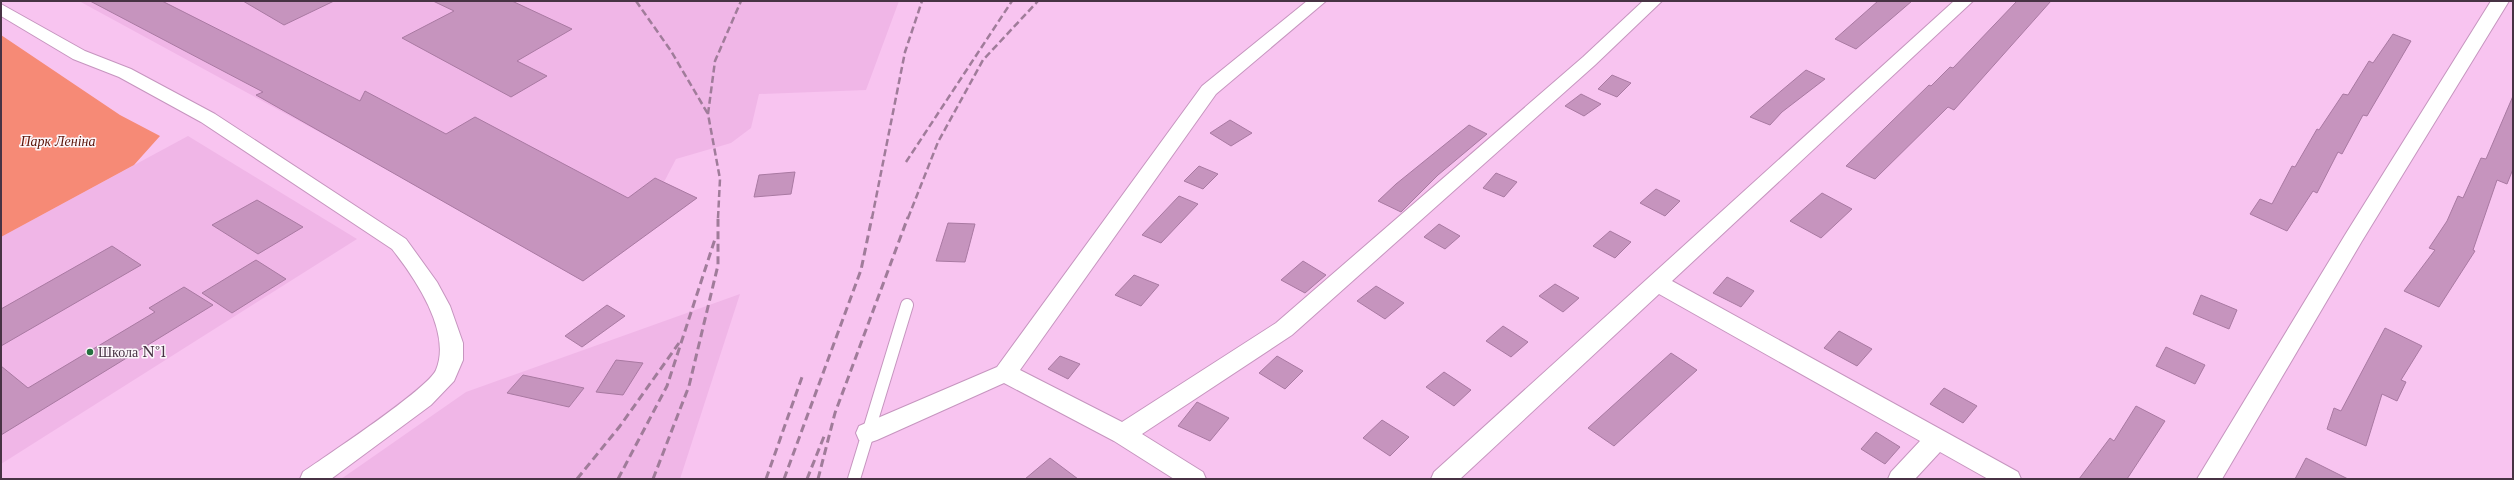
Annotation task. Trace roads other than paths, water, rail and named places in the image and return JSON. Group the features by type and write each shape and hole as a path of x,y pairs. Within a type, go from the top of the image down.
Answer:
{"street":[{"path":"868,433 1005,373 1210,90 1317,1"},
{"path":"1123,434 1284,329 1589,61 1653,1"},
{"path":"1442,479 1964,1"},
{"path":"2209,479 2352,240 2500,1"},
{"path":"1,8 79,55 125,73 208,118 399,244 414,260 441,308 448,331 451,354 447,375 424,398 312,479"},
{"path":"1656,282 1938,438 2009,479"},
{"path":"1005,373 1123,434 1194,479"},
{"path":"1900,479 1938,438"}],"lane":[{"path":"854,479 907,305"}],"railway":[{"path":"636,1 671,51 708,114"},
{"path":"708,114 715,61 741,1"},
{"path":"872,218 905,52 922,1"},
{"path":"906,162 1012,1"},
{"path":"908,218 938,142 983,60 1038,1"},
{"path":"708,114 720,179 718,218"},
{"path":"784,479 861,270 872,217"},
{"path":"818,479 835,413 908,217"},
{"path":"653,479 689,386 718,265 718,218"},
{"path":"618,479 667,386 715,239"},
{"path":"577,479 620,426 679,343"},
{"path":"766,479 802,377"},
{"path":"807,479 825,434"}],"place":[{"name":"Школа №1","path":"90,352"}],"park label":[{"name":"Парк Леніна","path":"58,141"}]}
